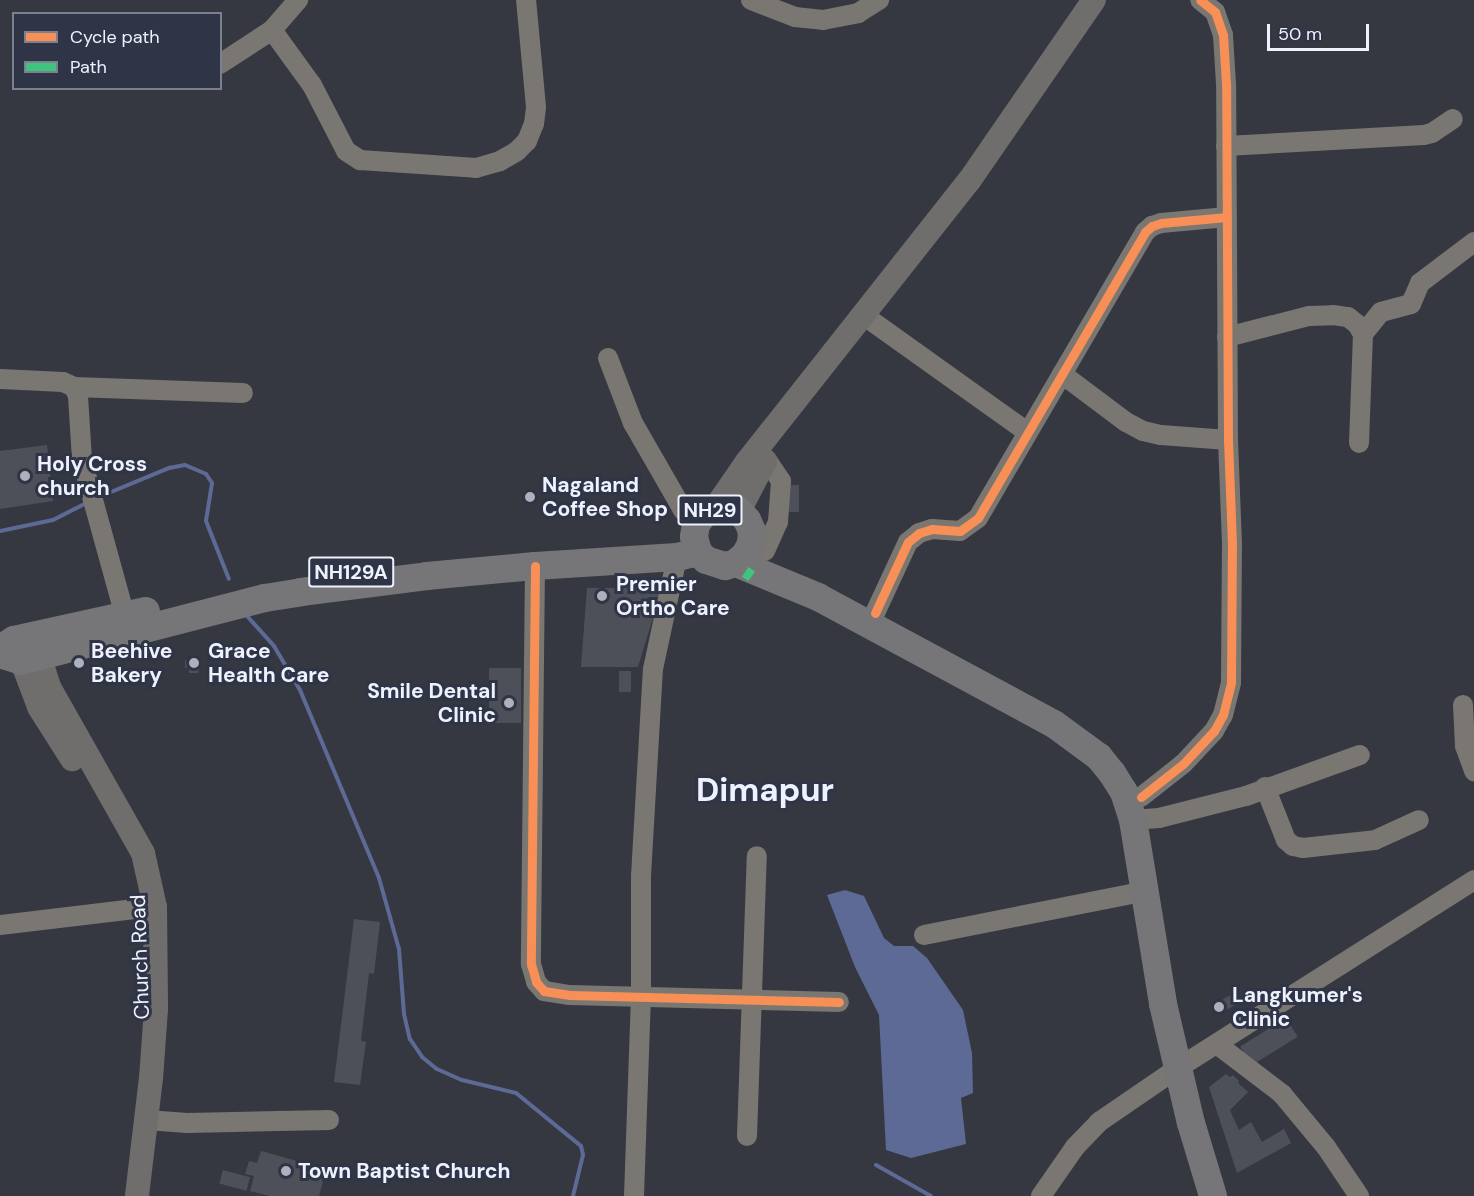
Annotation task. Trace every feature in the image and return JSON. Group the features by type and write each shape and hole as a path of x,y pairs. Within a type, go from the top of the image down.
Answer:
{"highway":[{"name":"NH29","path":"751,553 750,526 703,531 715,565 751,553 875,613 1089,729 1117,753 1143,808 1174,988 1184,1064 1212,1196"},
{"name":"NH129A","path":"18,649 86,646 265,598 427,576 536,566 703,531"},
{"name":"NH129A","path":"18,649 125,616 286,579 426,564 639,548 703,531"},
{"name":"NH29","path":"751,553 818,597 1054,724 1099,757 1124,792 1133,820 1163,1004 1230,1196"}],"main road":[{"path":"703,531 746,463 969,181 1094,0"},
{"path":"703,531 766,459 1011,146 1108,0"},
{"path":"18,649 49,687 143,853 154,907 156,1009 147,1120 137,1196"},
{"name":"Church Road","path":"18,649 39,707 114,829 137,876 143,908 144,1018 124,1196"}],"street":[{"path":"222,63 272,30 298,0"},
{"path":"272,30 312,85 346,151 360,160 476,168 500,161 516,151 527,141 534,124 536,107 526,0"},
{"path":"751,0 795,16 823,20 858,13 879,0"},
{"path":"1143,808 1214,731 1224,715 1231,682 1232,544 1228,440 1223,35 1215,12 1200,0"},
{"path":"1226,146 1424,135 1432,133 1453,119"},
{"path":"875,613 908,542 919,532 932,529 960,531 978,518 1145,232 1161,223 1227,217"},
{"path":"1363,334 1381,312 1410,304 1420,283 1474,242"},
{"path":"1227,337 1308,316 1348,317 1358,324 1363,334 1359,443"},
{"path":"873,322 1027,432"},
{"path":"608,358 633,423 683,510 703,531 653,669 641,876 641,997 634,1196"},
{"path":"1062,374 1126,422 1143,430 1161,435 1228,440"},
{"path":"0,379 63,382 74,387 243,393"},
{"path":"74,387 78,396 85,470 125,616"},
{"path":"751,553 778,522 781,481 766,459"},
{"path":"536,566 531,964 536,982 544,991 570,995 839,1002"},
{"path":"1463,705 1465,746 1474,771"},
{"path":"1143,808 1220,802 1360,755"},
{"path":"1264,788 1286,840 1293,846 1304,848 1375,840 1419,820"},
{"path":"747,1136 750,1000 757,856"},
{"path":"1041,1196 1075,1148 1099,1122 1184,1064 1218,1045 1474,880"},
{"path":"924,935 1146,891"},
{"path":"0,925 143,908"},
{"path":"1218,1045 1282,1094 1326,1147 1359,1196"},
{"path":"147,1120 187,1123 329,1120"}],"water":[{"path":"845,890 864,896 884,938 894,946 913,946 927,958 963,1010 972,1053 973,1093 961,1098 966,1144 911,1158 886,1150 879,1015 855,967 827,895"}],"building":[{"name":"Holy Cross church","path":"47,445 53,501 0,509 0,451"},
{"path":"771,485 799,485 799,512 771,512"},
{"path":"587,588 662,588 638,667 581,667"},
{"path":"190,656 202,660 198,673 189,673 189,668 185,668 185,660 190,660"},
{"path":"489,668 521,668 521,723 489,723"},
{"path":"619,671 631,671 631,692 619,692"},
{"path":"354,919 380,922 374,974 369,973 361,1041 366,1042 360,1085 334,1082"},
{"path":"1235,993 1240,1003 1217,1015 1212,1005"},
{"path":"1286,1018 1298,1037 1252,1065 1240,1047"},
{"path":"1226,1074 1230,1077 1233,1075 1248,1092 1230,1110 1239,1130 1251,1122 1262,1142 1284,1129 1291,1143 1237,1173 1209,1087"},
{"name":"Town Baptist Church","path":"261,1151 326,1169 319,1196 269,1196 250,1191 254,1176 245,1174 249,1161 257,1163"},
{"path":"223,1170 250,1177 246,1191 219,1184"}],"waterway":[{"path":"99,497 169,468 185,465 206,474 212,483 206,521 229,579"},
{"path":"0,531 53,520 87,503"},
{"path":"246,615 274,646 300,690 379,878 399,949 404,1014 410,1039 422,1057 437,1069 462,1080 516,1093 581,1146 583,1155 573,1196"},
{"path":"876,1165 931,1196"}],"marked path":[{"path":"745,579 752,569"}],"cycle path":[{"path":"1141,797 1183,764 1214,731 1223,715 1231,682 1232,544 1228,440 1226,84 1223,35 1215,12 1200,0"},
{"path":"875,613 908,542 919,533 932,529 960,531 978,518 1145,232 1161,223 1227,217"},
{"path":"535,566 531,964 536,982 544,991 570,995 839,1002"}],"place":[{"name":"Holy Cross church","path":"25,476"},
{"name":"Nagaland Coffee Shop","path":"530,497"},
{"name":"Premier Ortho Care","path":"602,596"},
{"name":"Beehive Bakery","path":"79,663"},
{"name":"Grace Health Care","path":"194,663"},
{"name":"Smile Dental Clinic","path":"509,703"},
{"name":"Langkumer's Clinic","path":"1219,1007"},
{"name":"Town Baptist Church","path":"286,1171"}],"district":[{"name":"Dimapur","path":"765,790"}]}
